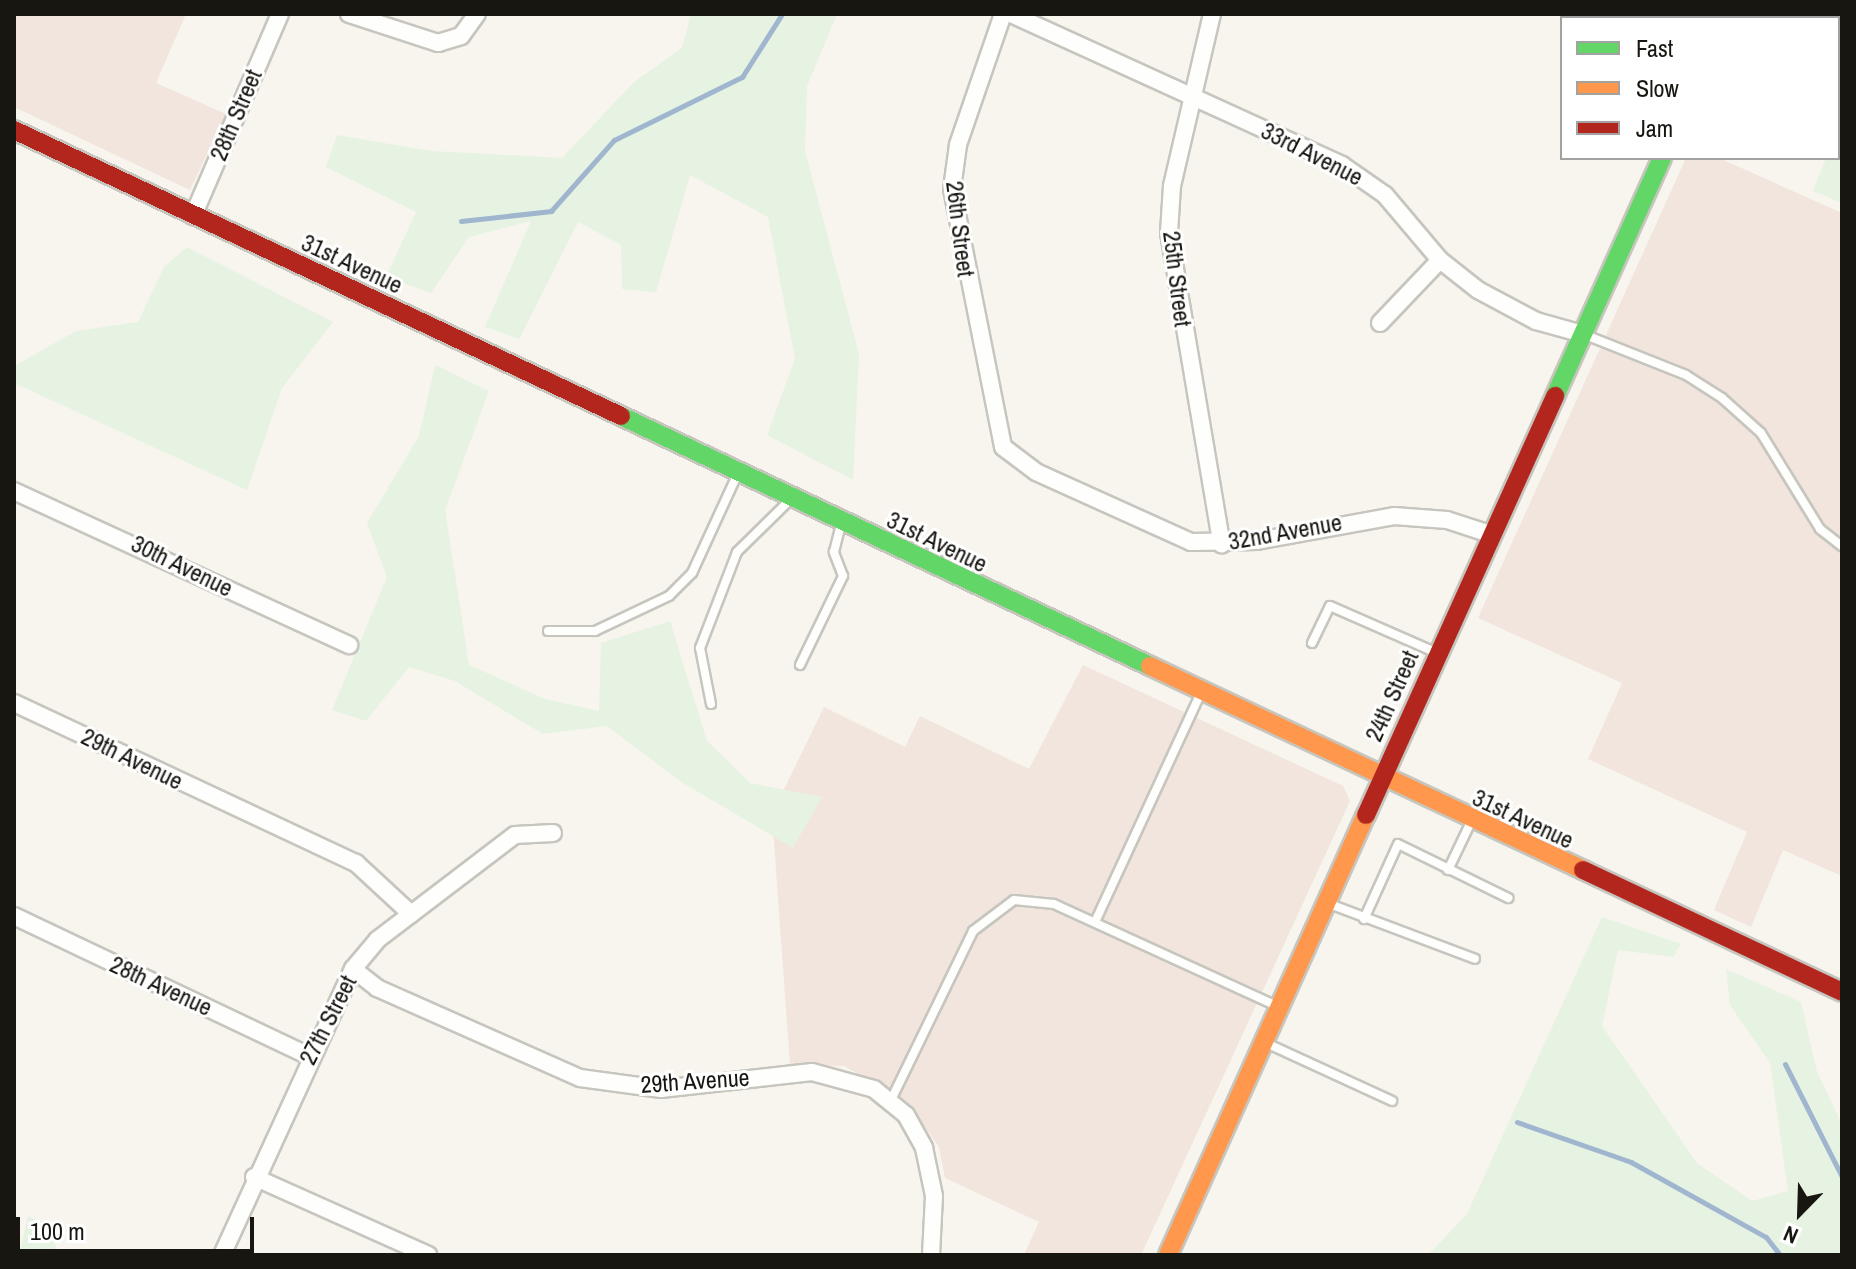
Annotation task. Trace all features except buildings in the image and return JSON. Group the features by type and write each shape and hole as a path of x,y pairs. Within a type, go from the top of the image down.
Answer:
{"street":[{"name":"28th Street","path":"193,216 280,14"},
{"path":"349,14 438,43 461,36 477,14"},
{"name":"26th Street","path":"1003,14 958,145 952,189 1003,447"},
{"name":"33rd Avenue","path":"1011,14 1368,181 1440,260 1499,304 1583,334"},
{"name":"25th Street","path":"1212,14 1172,186 1171,258 1222,545"},
{"name":"31st Avenue","path":"14,130 1471,822 1842,992"},
{"name":"24th Street","path":"1168,1255 1661,160"},
{"path":"1380,323 1440,260"},
{"name":"32nd Avenue","path":"1003,447 1036,472 1173,537 1222,545 1394,516 1447,520 1493,535"},
{"name":"30th Avenue","path":"14,491 349,645"},
{"name":"29th Avenue","path":"14,703 356,863 411,914"},
{"name":"27th Street","path":"222,1255 309,1056 353,969 411,914 515,835 553,833"},
{"name":"28th Avenue","path":"14,916 309,1056"},
{"name":"29th Avenue","path":"353,969 391,995 580,1078 661,1089 812,1072 845,1076 891,1100"},
{"path":"891,1100 930,1169 931,1255"},
{"path":"254,1177 428,1255"}],"lane":[{"path":"1583,334 1686,375 1722,398 1761,433 1820,529 1842,546"},
{"path":"548,631 595,631 669,596 692,573 738,474"},
{"path":"711,704 700,648 737,552 791,499"},
{"path":"800,665 843,576 834,552 841,523"},
{"path":"1312,643 1330,606 1438,654"},
{"path":"1095,922 1201,693"},
{"path":"1448,870 1471,822"},
{"path":"1364,919 1398,844 1508,898"},
{"path":"891,1100 988,913 1026,899 1095,922 1279,1007"},
{"path":"1326,902 1475,959"},
{"path":"1263,1042 1392,1101"}],"shaded area":[{"path":"14,14 186,14 156,83 226,114 190,190 14,107"},
{"path":"1685,160 1723,160 1842,213 1842,876 1783,850 1751,927 1714,910 1747,832 1588,759 1622,683 1478,618"},
{"path":"1083,665 1343,786 1350,801 1141,1255 1024,1255 1039,1222 945,1178 939,1147 907,1102 844,1066 790,1065 772,814 824,707 905,747 920,716 1029,769"}],"green space":[{"path":"691,14 837,14 807,86 805,151 859,354 853,480 767,435 795,359 768,217 690,175 656,292 622,289 621,245 578,222 519,339 485,327 531,221 469,237 431,293 386,277 416,212 326,167 337,135 431,151 562,158 634,82 682,48"},
{"path":"1842,116 1842,203 1813,191 1825,160 1840,160"},
{"path":"187,247 333,322 282,388 247,490 14,383 14,366 76,331 138,322 164,267"},
{"path":"435,365 489,391 445,510 469,665 545,699 599,711 601,643 670,621 707,741 750,783 822,797 793,848 683,783 607,726 543,734 455,681 409,667 366,721 332,710 387,577 367,523 419,436"},
{"path":"1602,917 1681,944 1673,957 1618,950 1602,1026 1697,1163 1752,1201 1788,1191 1770,1063 1730,1005 1726,969 1801,1002 1817,1072 1842,1124 1842,1255 1428,1255 1467,1214"},
{"path":"28,1216 46,1223 59,1255 19,1255"}],"waterway":[{"path":"461,221 551,211 614,140 742,77 782,14"},
{"path":"1785,1064 1842,1177"},
{"path":"1517,1122 1631,1162 1766,1237 1780,1255"}],"traffic: fast":[{"path":"1555,396 1661,160"},
{"path":"621,416 1150,666"}],"traffic: slow":[{"path":"1150,666 1583,870"},
{"path":"1168,1255 1366,815"}],"traffic: jam":[{"path":"14,130 621,416"},
{"path":"1366,815 1555,396"},
{"path":"1583,870 1842,992"}]}
